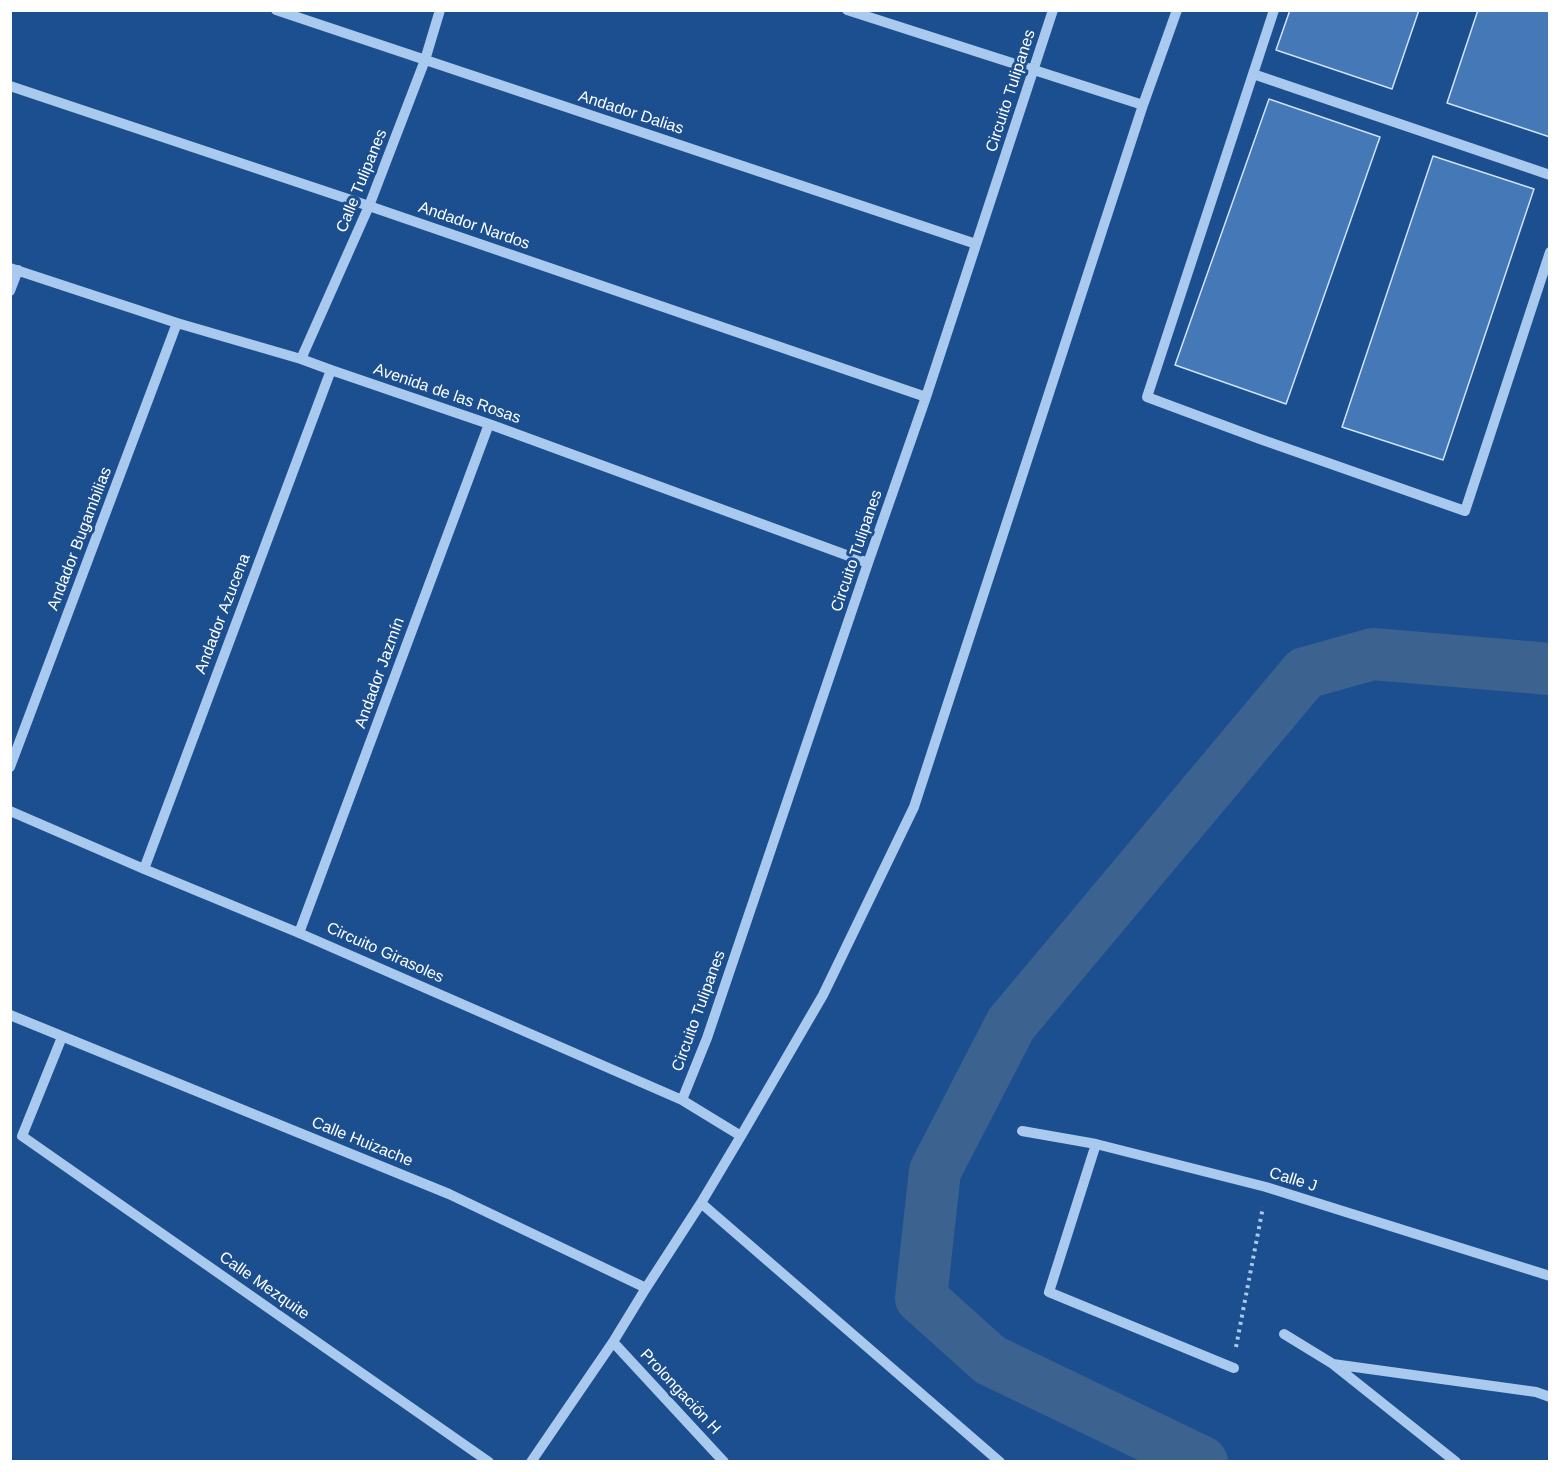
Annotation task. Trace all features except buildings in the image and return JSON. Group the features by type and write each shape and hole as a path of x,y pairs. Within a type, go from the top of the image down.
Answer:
{"street":[{"name":"Andador Dalias","path":"276,10 976,244"},
{"name":"Calle Tulipanes","path":"301,359 369,206 424,60 440,10"},
{"path":"847,10 1143,105"},
{"name":"Circuito Tulipanes","path":"682,1100 707,1038 868,563 927,397 1053,10"},
{"path":"531,1461 613,1342 741,1136 823,995 914,807 1143,105 1177,10"},
{"path":"1274,10 1147,397 1465,511 1550,252"},
{"path":"1253,74 1550,175"},
{"name":"Andador Nardos","path":"10,87 369,206 927,397"},
{"path":"10,291 14,269"},
{"name":"Avenida de las Rosas","path":"14,269 177,323 301,359 489,424 868,563"},
{"name":"Andador Bugambilias","path":"10,767 177,323"},
{"name":"Andador Azucena","path":"144,868 331,370"},
{"name":"Andador Jazmín","path":"299,933 489,424"},
{"name":"Circuito Girasoles","path":"10,811 299,933 682,1100 741,1136"},
{"name":"Calle Huizache","path":"10,1015 449,1194 646,1288"},
{"name":"Calle Mezquite","path":"62,1037 22,1136 489,1461"},
{"name":"Calle J","path":"1022,1131 1096,1144 1266,1187 1550,1276"},
{"path":"1096,1144 1049,1292 1234,1368"},
{"path":"701,1203 1000,1461"},
{"path":"1284,1334 1333,1364 1456,1461"},
{"name":"Prolongación H","path":"613,1342 724,1461"},
{"path":"1333,1364 1536,1392 1550,1397"}],"path":[{"path":"1234,1368 1238,1332 1266,1187"}],"waterway":[{"path":"1202,1462 990,1360 921,1298 935,1171 1011,1024 1305,673 1373,654 1550,669"}]}
